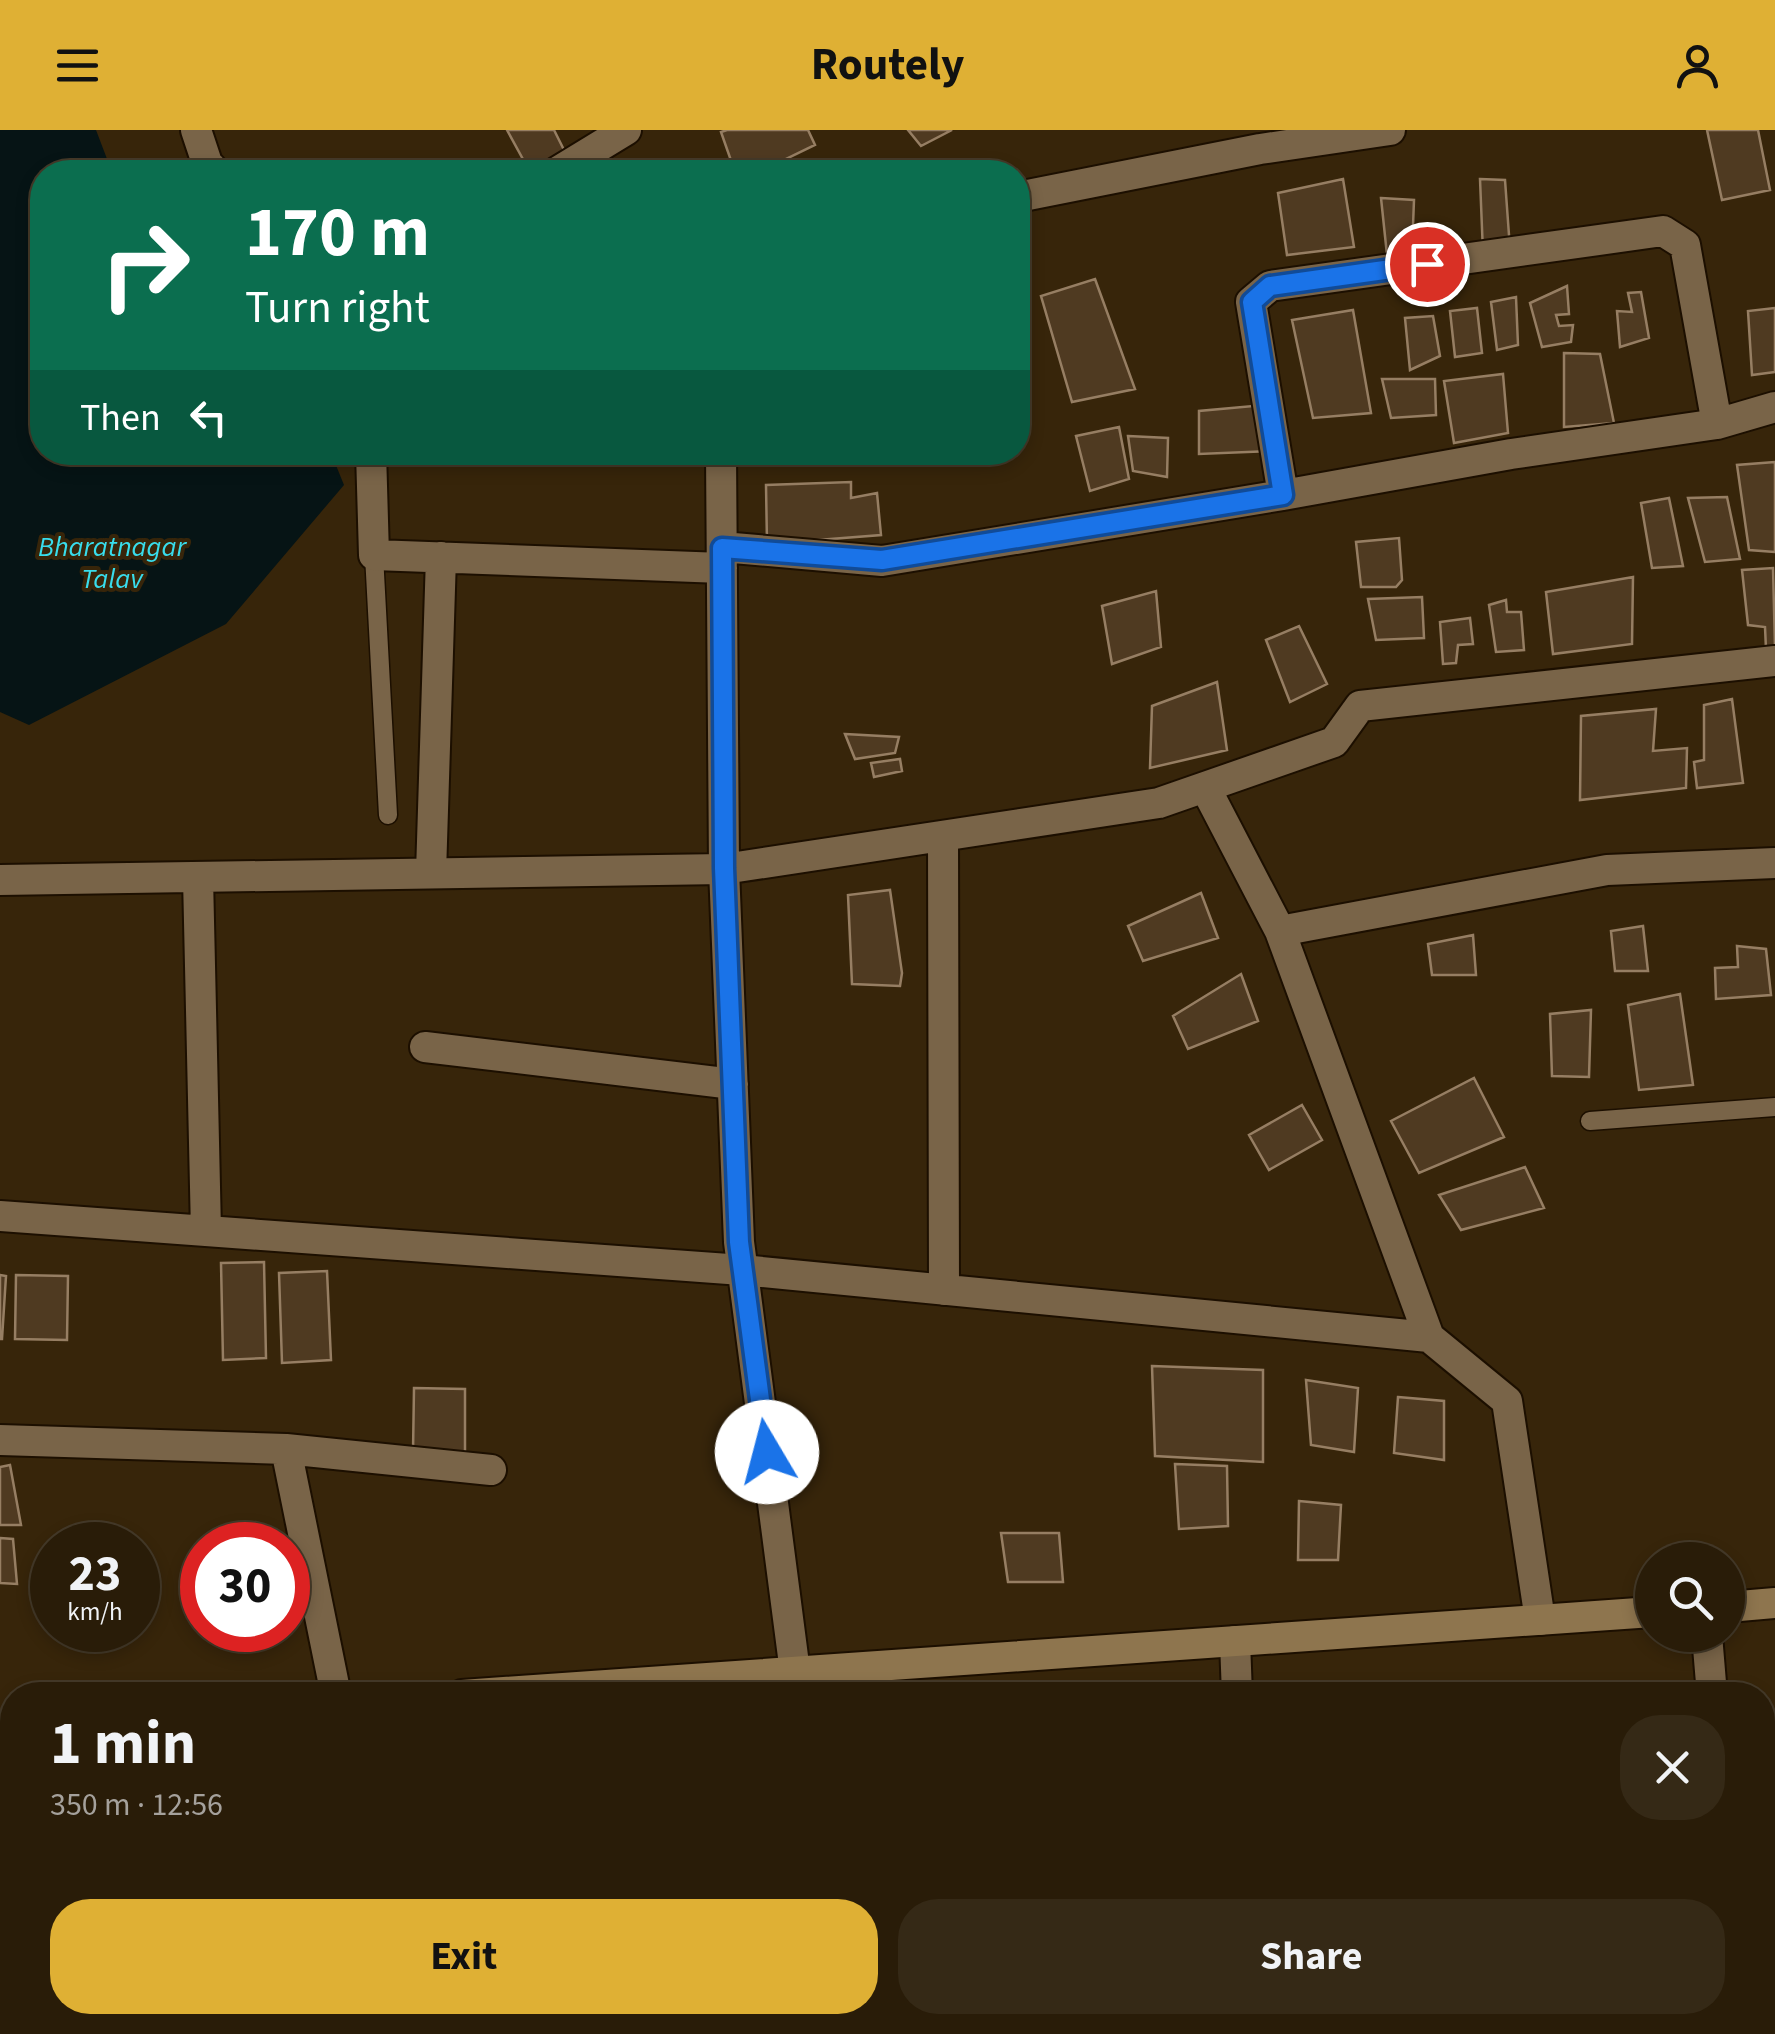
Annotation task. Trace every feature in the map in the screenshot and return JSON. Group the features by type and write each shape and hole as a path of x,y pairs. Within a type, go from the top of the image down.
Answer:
{"street":[{"path":"196,130 205,160"},
{"path":"577,160 626,130"},
{"path":"1030,196 1260,149 1390,130"},
{"path":"1283,495 1252,302 1270,286 1663,232 1685,245 1717,424"},
{"path":"371,465 374,554 882,560 1511,454 1717,424 1775,406"},
{"path":"721,465 724,868 742,1270 797,1682"},
{"path":"431,873 442,557"},
{"path":"0,880 724,868 1159,803 1334,742 1360,706 1775,661"},
{"path":"1206,787 1280,931 1429,1337 1507,1402 1540,1620"},
{"path":"943,836 944,1290"},
{"path":"1280,931 1607,870 1775,863"},
{"path":"198,877 206,1231"},
{"path":"425,1046 733,1084"},
{"path":"0,1216 742,1270 1429,1337"},
{"path":"0,1440 286,1450 491,1470"},
{"path":"286,1450 333,1682"},
{"path":"1745,1605 1775,1603"},
{"path":"807,1682 1235,1641 1635,1613"},
{"path":"1235,1641 1236,1682"},
{"path":"1708,1652 1711,1682"}],"lane":[{"path":"374,554 388,815"},
{"path":"1590,1120 1775,1106"}],"water":[{"name":"Bharatnagar Talav","path":"0,130 96,130 107,160 30,160 30,465 336,465 344,485 226,624 29,725 0,712"}],"building":[{"path":"507,130 554,130 567,156 560,160 523,160"},
{"path":"808,130 815,145 784,160 731,160 721,132"},
{"path":"908,130 952,130 921,146"},
{"path":"1707,130 1758,130 1770,190 1722,200"},
{"path":"1343,179 1354,247 1287,255 1278,193"},
{"path":"1480,179 1505,180 1510,249 1483,253"},
{"path":"1381,198 1414,200 1412,252 1387,255"},
{"path":"1095,279 1135,389 1072,402 1041,296"},
{"path":"1567,286 1569,314 1556,315 1559,326 1573,325 1571,342 1542,347 1530,303"},
{"path":"1641,292 1649,338 1620,347 1617,311 1632,312 1628,293"},
{"path":"1516,297 1518,345 1497,350 1491,302"},
{"path":"1477,308 1482,353 1455,357 1450,311"},
{"path":"1775,308 1775,372 1752,375 1748,311"},
{"path":"1353,310 1371,413 1313,418 1292,320"},
{"path":"1433,316 1440,356 1410,370 1405,318"},
{"path":"1564,353 1600,354 1614,423 1564,427"},
{"path":"1503,374 1508,433 1454,443 1444,381"},
{"path":"1382,379 1435,379 1436,415 1391,418"},
{"path":"1264,405 1272,451 1199,454 1199,411"},
{"path":"1119,427 1129,479 1090,491 1076,436"},
{"path":"1128,436 1168,438 1167,477 1133,471"},
{"path":"1775,462 1775,552 1749,550 1737,465"},
{"path":"851,482 851,498 877,493 881,535 767,544 766,485"},
{"path":"1727,497 1740,559 1705,562 1688,498"},
{"path":"1669,498 1683,566 1652,568 1641,503"},
{"path":"1399,538 1402,580 1396,587 1361,587 1356,542"},
{"path":"1773,568 1775,648 1766,649 1765,627 1748,625 1742,570"},
{"path":"1633,577 1632,644 1553,654 1546,592"},
{"path":"1156,591 1161,647 1112,664 1102,606"},
{"path":"1422,597 1424,638 1376,640 1368,599"},
{"path":"1506,600 1507,612 1521,612 1524,650 1496,652 1489,605"},
{"path":"1470,618 1473,644 1458,645 1456,663 1443,664 1440,622"},
{"path":"1299,626 1327,684 1290,702 1266,640"},
{"path":"1217,682 1227,750 1150,768 1152,706"},
{"path":"1732,699 1743,783 1697,788 1694,762 1704,760 1704,705"},
{"path":"1656,709 1653,751 1687,748 1686,788 1580,800 1581,716"},
{"path":"845,734 899,737 895,753 855,759"},
{"path":"900,759 902,771 874,777 871,763"},
{"path":"890,890 902,973 900,986 852,984 848,895"},
{"path":"1201,893 1218,938 1143,961 1128,926"},
{"path":"1643,926 1648,971 1615,971 1611,931"},
{"path":"1473,935 1476,975 1432,975 1428,944"},
{"path":"1737,946 1766,949 1771,995 1716,999 1715,968 1738,967"},
{"path":"1241,974 1258,1021 1188,1049 1173,1016"},
{"path":"1680,994 1693,1085 1639,1090 1628,1005"},
{"path":"1591,1010 1589,1077 1552,1076 1550,1014"},
{"path":"1474,1078 1504,1137 1419,1173 1391,1121"},
{"path":"1302,1105 1322,1140 1269,1170 1249,1135"},
{"path":"1525,1167 1544,1208 1461,1230 1439,1195"},
{"path":"264,1262 266,1358 223,1360 221,1263"},
{"path":"327,1271 331,1360 282,1363 279,1273"},
{"path":"0,1275 6,1276 2,1339 0,1339"},
{"path":"16,1275 68,1276 67,1340 15,1339"},
{"path":"1152,1366 1263,1370 1263,1462 1155,1456"},
{"path":"1306,1380 1358,1388 1354,1452 1311,1445"},
{"path":"414,1388 465,1389 465,1454 413,1452"},
{"path":"1398,1397 1444,1401 1444,1460 1394,1453"},
{"path":"1175,1464 1227,1466 1228,1526 1179,1529"},
{"path":"10,1465 21,1525 0,1525 0,1467"},
{"path":"1299,1501 1341,1505 1338,1560 1298,1560"},
{"path":"1001,1533 1059,1533 1063,1582 1008,1582"},
{"path":"0,1538 13,1539 17,1584 0,1583"}],"route":[{"path":"767,1452 739,1242 724,868 722,548 882,560 1283,495 1252,302 1270,286 1427,264"}]}
